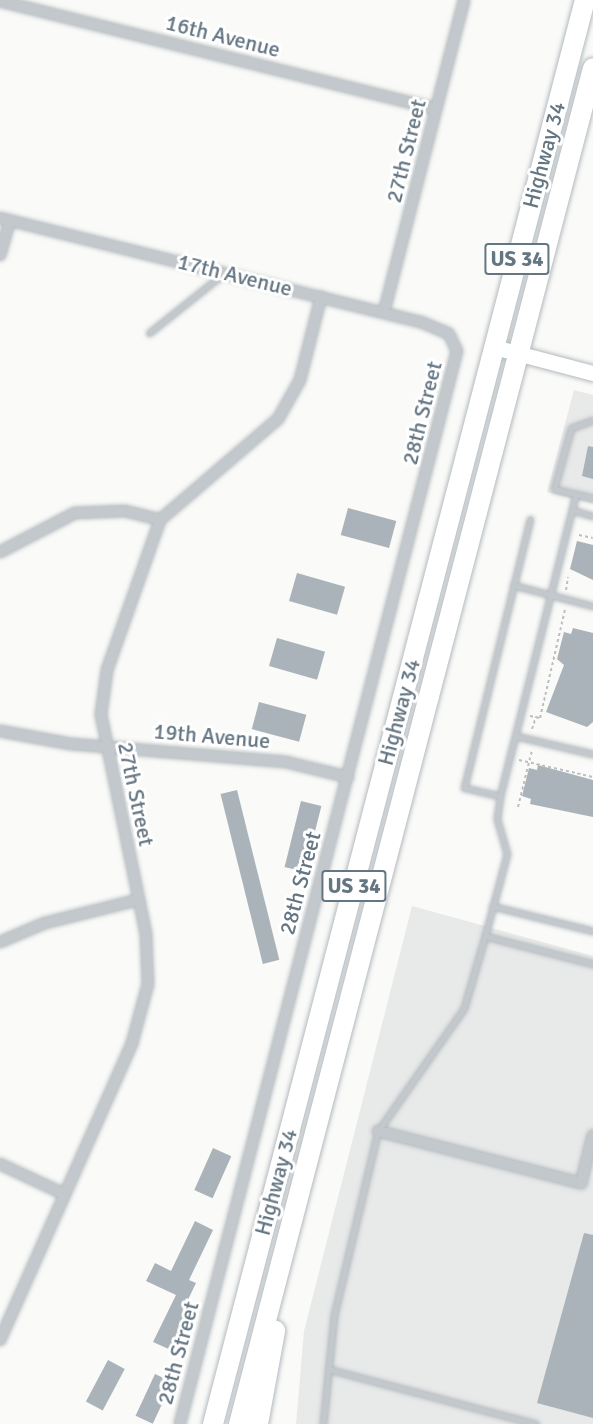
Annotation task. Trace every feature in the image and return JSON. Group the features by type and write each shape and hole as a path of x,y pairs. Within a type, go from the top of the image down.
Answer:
{"highway":[{"name":"Highway 34","path":"213,1424 585,0"},
{"name":"Highway 34","path":"239,1424 296,1201 522,355 593,68"},
{"path":"258,1424 296,1201"}],"main road":[{"path":"494,347 593,374"}],"street":[{"name":"27th Street","path":"384,312 465,0"},
{"name":"16th Avenue","path":"0,2 436,109"},
{"name":"17th Avenue","path":"5,219 384,312 440,329 457,351"},
{"path":"0,255 5,219"},
{"name":"27th Street","path":"0,1340 143,1007 149,964 138,900 105,746 101,700 107,670 160,520 278,419 300,380 321,297"},
{"name":"28th Street","path":"180,1424 457,351"},
{"path":"0,552 75,513 125,511 160,520"},
{"name":"19th Avenue","path":"0,731 105,746 286,762 348,777"},
{"path":"0,942 45,923 138,900"},
{"path":"378,1131 581,1183 593,1136"},
{"path":"0,1164 64,1194"}],"lane":[{"path":"149,333 224,273"},
{"path":"593,420 571,428 560,458 554,489 593,498"},
{"path":"323,1424 333,1315 378,1131 464,1008 507,854 497,818 500,796 576,494"},
{"path":"572,510 593,516"},
{"path":"500,796 464,788 530,519"},
{"path":"513,585 593,606"},
{"path":"516,736 593,754"},
{"path":"492,906 593,931"},
{"path":"484,936 593,964"},
{"path":"328,1369 536,1424"}],"path":[{"path":"579,535 593,538"},
{"path":"566,590 568,577"},
{"path":"532,731 565,610"},
{"path":"530,716 536,717"},
{"path":"518,807 532,750"},
{"path":"519,760 593,777"}],"shaded area":[{"path":"574,390 593,395 593,504 547,492"},
{"path":"412,906 593,956 593,1424 296,1424 304,1331"}],"building":[{"path":"588,446 593,447 593,479 582,476"},
{"path":"348,508 396,521 389,548 341,535"},
{"path":"577,541 593,545 593,580 570,569"},
{"path":"297,573 345,587 337,615 289,601"},
{"path":"573,628 593,633 593,722 587,727 546,712 564,665 557,659 564,632 571,634"},
{"path":"277,638 325,652 317,680 269,666"},
{"path":"259,702 306,715 299,742 252,729"},
{"path":"538,765 593,780 593,817 530,804 531,799 522,796 529,768 537,770"},
{"path":"237,790 279,960 263,964 221,794"},
{"path":"301,801 321,806 305,872 285,867"},
{"path":"213,1148 231,1156 213,1198 194,1190"},
{"path":"195,1221 213,1230 189,1280 196,1283 185,1306 191,1309 171,1350 153,1342 176,1295 146,1281 155,1263 171,1271"},
{"path":"584,1233 593,1235 593,1418 537,1403"},
{"path":"108,1360 125,1369 103,1410 86,1401"},
{"path":"155,1374 172,1382 153,1424 136,1416"}]}
